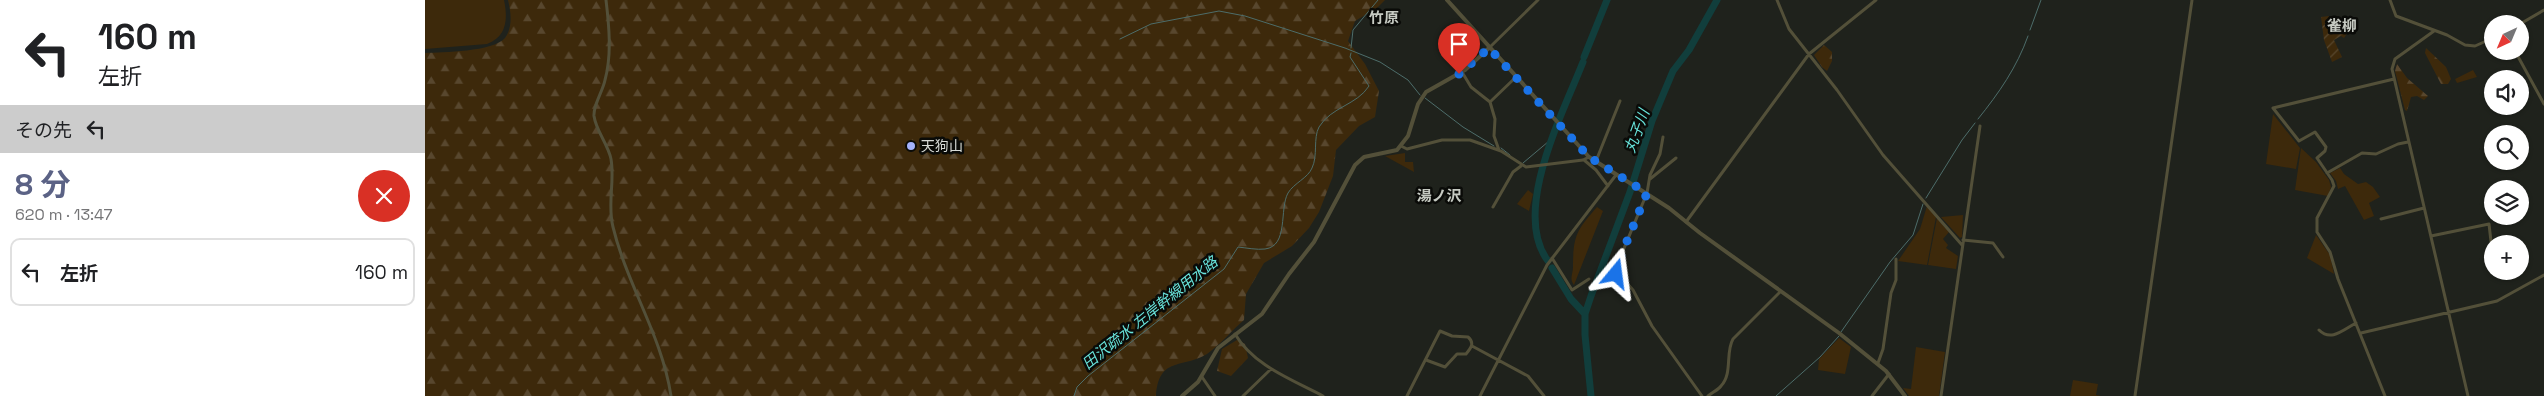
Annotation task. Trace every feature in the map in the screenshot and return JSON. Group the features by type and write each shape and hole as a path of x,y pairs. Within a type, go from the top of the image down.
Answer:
{"street":[{"path":"606,0 608,59 606,79 594,117 611,158 610,210 613,228 638,301 657,343 671,396"},
{"path":"1447,0 1515,78 1589,157 1647,193 1878,363 1889,374 1905,396"},
{"path":"1182,396 1202,377 1218,348 1262,314 1289,274 1314,242 1355,164 1364,157 1391,152 1401,146 1408,136 1421,99 1432,88 1462,72 1538,0"},
{"path":"1777,0 1789,29 1883,155 1962,246"},
{"path":"1686,222 1809,54 1876,0"},
{"path":"2135,396 2192,0"},
{"path":"2390,0 2396,16 2447,35 2468,46 2475,46 2484,42"},
{"path":"2529,19 2544,10"},
{"path":"2434,31 2395,59 2392,65 2408,142 2468,396"},
{"path":"2520,60 2544,104"},
{"path":"1462,72 1471,87 1490,102 1495,119 1494,136 1499,150"},
{"path":"1490,102 1515,78"},
{"path":"2385,396 2338,279 2330,252 2317,232 2317,218 2333,190 2332,180 2317,158 2327,150 2319,135 2313,132 2299,141 2273,108 2394,79"},
{"path":"1596,161 1620,101"},
{"path":"1941,396 1980,126"},
{"path":"1663,137 1660,154 1649,179 1647,193 1634,220 1615,270 1616,274 1633,290 1652,326 1702,396"},
{"path":"1401,146 1407,149 1453,138 1470,140 1499,150 1521,166 1547,166 1583,160 1589,157"},
{"path":"2327,173 2362,153 2376,154 2398,144 2408,142"},
{"path":"1649,179 1676,158"},
{"path":"1583,160 1596,170 1608,186"},
{"path":"1493,207 1513,172 1521,166"},
{"path":"1480,396 1552,258 1608,186 1618,176"},
{"path":"2381,219 2424,208"},
{"path":"2431,236 2489,224 2490,235"},
{"path":"1963,240 1993,243 2003,257"},
{"path":"1552,258 1572,290 1589,279"},
{"path":"1878,363 1883,349 1891,293 1896,280 1897,259"},
{"path":"2361,333 2497,301 2544,275"},
{"path":"1709,396 1720,388 1726,378 1729,349 1733,339 1780,292"},
{"path":"2319,330 2325,336 2331,336 2356,323"},
{"path":"1407,396 1440,331 1452,336 1468,337 1472,346 1528,376 1544,396"},
{"path":"1235,334 1249,354 1271,369 1323,396"},
{"path":"1426,360 1445,366 1455,355 1466,354 1472,346"},
{"path":"1243,396 1271,369"},
{"path":"1872,396 1889,374"},
{"path":"1202,377 1215,396"}],"green space":[{"path":"425,0 504,0 505,26 494,41 487,44 425,49"},
{"path":"508,0 1385,0 1377,8 1355,21 1348,41 1365,64 1379,91 1375,117 1359,126 1336,150 1333,176 1319,212 1309,228 1292,246 1264,263 1246,294 1244,320 1207,354 1167,369 1158,383 1156,396 425,396 425,53 479,49 499,43 508,34 510,14"},
{"path":"2329,16 2330,20 2348,32 2344,38 2341,36 2334,40 2342,57 2332,62 2324,40 2321,17"},
{"path":"1824,45 1832,52 1832,61 1827,71 1814,55"},
{"path":"2426,48 2446,67 2451,79 2448,84 2441,84 2425,53"},
{"path":"2397,64 2407,78 2428,96 2424,100 2417,96 2411,97 2407,111 2405,110 2395,71"},
{"path":"2473,70 2477,77 2457,83 2455,79"},
{"path":"2273,114 2300,148 2296,169 2266,164"},
{"path":"2301,148 2316,162 2329,180 2331,187 2328,196 2295,190"},
{"path":"1405,153 1405,162 1413,162 1414,172 1385,156"},
{"path":"2340,168 2344,174 2358,184 2366,182 2373,187 2380,197 2369,203 2374,216 2364,220 2345,186 2338,189 2336,181 2330,173"},
{"path":"1528,190 1533,194 1529,211 1517,204"},
{"path":"1927,206 1936,217 1927,265 1898,261 1920,229"},
{"path":"1597,207 1603,211 1574,285 1571,279 1575,240 1585,222"},
{"path":"1963,215 1962,237 1960,238 1941,217"},
{"path":"1937,218 1949,232 1943,239 1948,245 1946,248 1958,256 1956,269 1928,265"},
{"path":"2316,235 2330,255 2334,274 2307,258"},
{"path":"1839,338 1851,347 1845,374 1818,370 1819,359"},
{"path":"1237,340 1245,344 1248,358 1231,376 1217,371 1222,349"},
{"path":"1916,347 1945,352 1939,396 1909,396 1903,388 1911,389"},
{"path":"2073,380 2098,384 2096,395 2101,396 2070,396"}],"waterway":[{"name":"田沢疏水 左岸幹線用水路","path":"1351,48 1353,30 1378,0"},
{"path":"1584,57 1607,0"},
{"name":"丸子川","path":"1591,396 1585,335 1585,314 1630,192 1652,121 1673,71 1689,50 1717,0"},
{"path":"2030,30 2041,0"},
{"path":"1120,39 1151,24 1219,11 1245,16 1345,48 1380,62 1408,80 1420,95"},
{"path":"1978,119 2007,79 2019,58 2028,36"},
{"name":"田沢疏水 左岸幹線用水路","path":"1074,396 1077,387 1088,376 1224,269 1238,247 1265,249 1273,246 1280,234 1285,200 1288,193 1310,172 1314,163 1316,136 1319,127 1330,115 1358,98 1369,86 1350,57 1351,53"},
{"path":"1548,261 1538,240 1535,216 1538,190 1553,134 1583,62"},
{"path":"1425,98 1463,127 1494,146"},
{"path":"1926,198 1962,140 1975,123"},
{"path":"1523,163 1555,136"},
{"path":"1501,148 1510,155"},
{"path":"1841,332 1890,262 1913,235 1923,204"},
{"path":"1552,268 1571,299 1585,314"},
{"path":"1776,396 1820,357 1839,336"}],"place":[{"name":"天狗山","path":"911,146"}],"district":[{"name":"竹原","path":"1384,18"},
{"name":"雀柳","path":"2342,26"},
{"name":"湯ノ沢","path":"1439,196"}],"route":[{"path":"1459,74 1489,48 1573,142 1589,157 1647,193 1634,220 1615,270 1616,274"}]}
